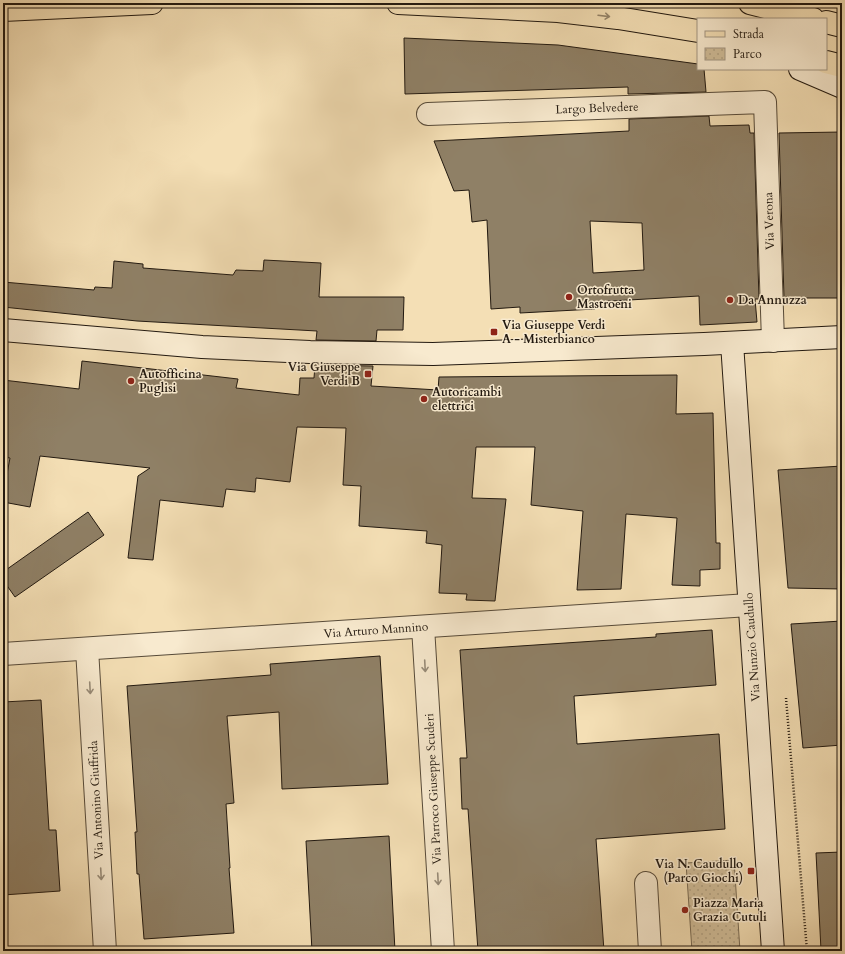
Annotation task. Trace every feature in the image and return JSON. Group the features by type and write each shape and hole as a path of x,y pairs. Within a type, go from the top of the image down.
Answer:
{"main road":[{"path":"3,10 152,3"},
{"path":"398,3 558,11 618,18 697,31"},
{"path":"750,3 809,18"},
{"path":"827,22 842,26"},
{"path":"827,62 842,66"}],"street":[{"path":"802,70 842,87"},
{"name":"Largo Belvedere","path":"428,114 765,102"},
{"name":"Via Verona","path":"765,102 773,341"},
{"path":"3,330 202,347 318,352 433,354 732,343 842,337"},
{"name":"Via Nunzio Caudullo","path":"732,343 772,951"},
{"name":"Via Arturo Mannino","path":"3,654 749,605"},
{"name":"Via Parroco Giuseppe Scuderi","path":"423,627 443,951"},
{"name":"Via Antonino Giuffrida","path":"87,649 105,951"},
{"path":"646,883 650,951"}],"path":[{"path":"786,698 807,951"}],"green space":[{"path":"734,860 740,951 692,951 686,863"}],"building":[{"path":"404,38 558,45 697,64 697,70 704,70 706,92 628,94 628,87 405,94"},
{"path":"709,116 710,126 749,125 750,133 754,133 759,299 755,299 757,322 700,325 699,296 594,302 595,309 520,313 520,307 491,309 487,220 472,222 469,190 454,191 434,141 629,131 629,119","holes":["590,221 642,223 644,270 593,273"]},
{"path":"842,132 842,298 784,298 779,133"},
{"path":"264,260 321,263 319,297 404,297 403,330 377,330 376,341 316,340 317,331 137,321 3,307 3,282 94,290 95,287 112,288 114,261 143,264 143,268 233,275 236,270 263,271"},
{"path":"82,361 238,379 236,388 299,395 300,378 314,378 315,365 373,366 371,386 438,390 439,377 677,375 676,414 713,413 716,543 720,543 720,569 700,570 700,586 672,585 677,518 626,514 621,589 577,590 583,511 531,505 535,447 476,447 472,498 506,499 495,601 466,600 467,594 439,593 442,545 426,543 427,531 359,526 361,486 343,485 346,428 297,427 290,482 256,478 255,492 226,489 223,507 160,500 153,560 128,558 138,476 150,468 40,456 30,507 3,502 10,458 3,457 3,380 79,389"},
{"path":"842,466 842,589 788,588 778,470"},
{"path":"88,512 104,535 15,597 3,580 3,572"},
{"path":"842,621 842,745 803,748 791,624"},
{"path":"712,630 716,685 574,696 577,744 719,734 725,829 596,839 604,951 478,951 468,809 462,809 460,758 467,758 460,650 656,637 656,634"},
{"path":"380,656 388,784 282,789 279,712 227,716 234,803 226,804 234,933 144,939 139,874 137,874 135,832 137,832 127,686 271,675 270,664"},
{"path":"41,700 49,830 56,830 60,891 3,895 3,702"},
{"path":"389,836 395,951 312,951 306,841"},
{"path":"842,852 842,950 821,950 816,853"}],"place":[{"name":"Ortofrutta Mastroeni","path":"569,297"},
{"name":"Da Annuzza","path":"730,300"},
{"name":"Via Giuseppe Verdi A - Misterbianco","path":"494,332"},
{"name":"Via Giuseppe Verdi B","path":"368,374"},
{"name":"Autofficina Puglisi","path":"131,381"},
{"name":"Autoricambi elettrici","path":"424,399"},
{"name":"Via N. Caudullo (Parco Giochi)","path":"751,871"},
{"name":"Piazza Maria Grazia Cutuli","path":"685,910"}]}
